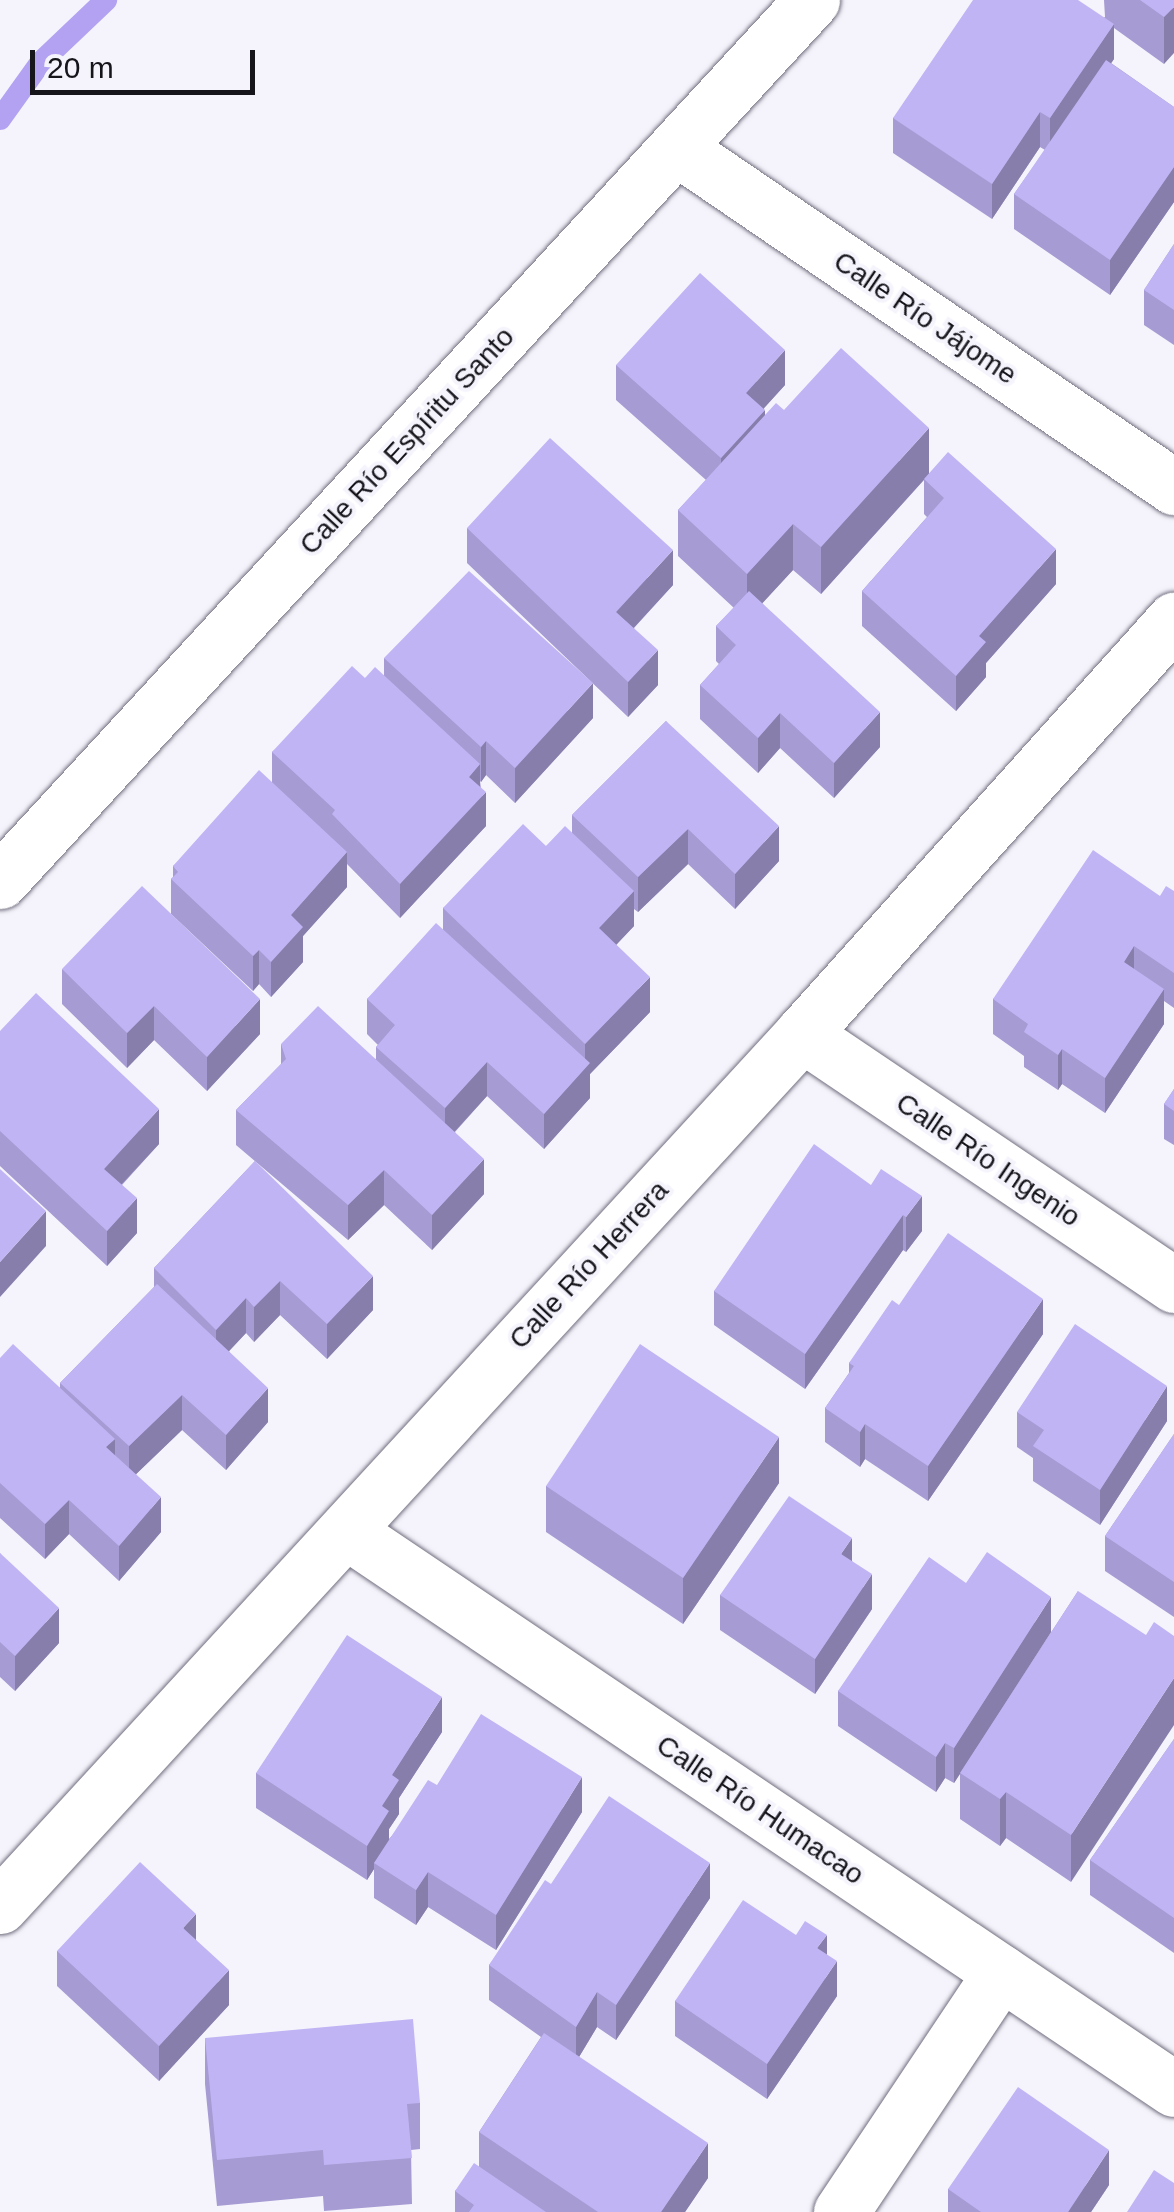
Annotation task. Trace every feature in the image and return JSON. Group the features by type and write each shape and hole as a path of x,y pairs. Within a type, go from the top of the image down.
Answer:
{"street":[{"name":"Calle Río Espíritu Santo","path":"0,881 812,0"},
{"name":"Calle Río Jájome","path":"677,148 1174,487"},
{"name":"Calle Río Herrera","path":"0,1906 802,1034 1174,620"},
{"name":"Calle Río Ingenio","path":"802,1034 1174,1285"},
{"name":"Calle Río Humacao","path":"346,1531 1174,2089"},
{"path":"840,2212 1001,1972"}],"building":[{"path":"973,0 1078,0 1114,24 1050,118 1040,112 992,184 893,118"},
{"path":"1140,0 1174,0 1174,7 1164,17"},
{"path":"1106,60 1174,107 1174,167 1110,260 1014,194"},
{"path":"1174,244 1174,310 1144,290"},
{"path":"700,273 785,350 746,393 765,410 721,458 616,365"},
{"path":"841,348 929,428 821,547 793,524 747,574 678,510 776,403 784,410"},
{"path":"550,438 673,550 616,612 658,650 628,682 467,528"},
{"path":"948,452 1056,549 979,636 986,642 956,676 862,591 944,498 924,479"},
{"path":"469,571 593,683 515,768 486,741 481,747 384,658"},
{"path":"749,591 880,712 834,763 780,713 758,738 700,685 736,645 716,626"},
{"path":"352,666 365,678 375,667 480,764 469,777 486,792 400,884 332,814 335,810 272,752"},
{"path":"666,721 779,826 735,874 688,829 638,877 572,815"},
{"path":"259,770 347,852 291,915 303,927 271,962 259,950 253,956 171,879 178,872 173,866"},
{"path":"523,824 546,846 565,826 634,891 599,928 650,977 585,1044 443,908"},
{"path":"1093,850 1160,896 1166,886 1174,891 1174,973 1134,946 1124,962 1164,989 1105,1078 1062,1049 1058,1055 1024,1032 1028,1024 993,999"},
{"path":"142,886 260,999 207,1057 154,1006 127,1033 62,969"},
{"path":"436,923 590,1063 544,1114 487,1062 445,1108 376,1047 395,1025 367,999"},
{"path":"36,993 159,1109 104,1169 137,1198 107,1231 0,1131 0,1031"},
{"path":"318,1006 484,1159 432,1215 384,1170 348,1205 236,1110 286,1059 281,1044"},
{"path":"1174,1089 1174,1111 1164,1104"},
{"path":"814,1144 871,1185 881,1169 922,1196 906,1217 903,1215 805,1354 714,1291"},
{"path":"255,1161 373,1276 327,1324 280,1281 254,1307 246,1298 216,1330 154,1268"},
{"path":"0,1169 46,1211 0,1262"},
{"path":"948,1233 1043,1299 928,1466 865,1424 860,1432 825,1408 854,1366 849,1363 892,1300 899,1305"},
{"path":"157,1284 268,1388 226,1435 182,1395 129,1446 60,1383"},
{"path":"1075,1324 1167,1386 1100,1490 1033,1446 1044,1430 1017,1412"},
{"path":"13,1344 115,1439 106,1447 161,1497 119,1546 69,1500 45,1524 0,1483 0,1358"},
{"path":"640,1344 779,1437 683,1578 546,1486"},
{"path":"1174,1434 1174,1582 1105,1536"},
{"path":"789,1496 852,1538 841,1554 872,1574 815,1659 720,1595"},
{"path":"987,1552 1051,1597 954,1748 945,1743 936,1757 838,1691 929,1557 966,1583"},
{"path":"0,1553 59,1608 15,1656 0,1642"},
{"path":"1078,1591 1146,1635 1154,1622 1174,1636 1174,1678 1071,1835 1006,1792 1000,1799 960,1773"},
{"path":"347,1635 442,1697 392,1775 399,1780 382,1806 389,1811 367,1846 256,1773"},
{"path":"481,1714 582,1777 496,1915 428,1872 416,1890 374,1863 428,1780 437,1785"},
{"path":"1174,1739 1174,1918 1090,1860"},
{"path":"609,1796 710,1863 616,2005 597,1992 576,2027 489,1965 545,1880 551,1884"},
{"path":"140,1862 196,1914 183,1928 229,1970 159,2046 57,1951"},
{"path":"743,1900 796,1935 805,1921 827,1935 817,1948 837,1961 767,2064 675,2001"},
{"path":"413,2019 420,2103 407,2104 412,2158 324,2165 323,2150 217,2160 205,2038"},
{"path":"544,2033 708,2143 661,2212 598,2212 479,2132"},
{"path":"1018,2087 1109,2150 1068,2212 981,2212 948,2189"},
{"path":"474,2163 546,2212 469,2212 474,2205 455,2191"},
{"path":"1154,2170 1174,2183 1174,2212 1127,2212"}],"waterway":[{"path":"0,119 41,62 106,0"}]}
